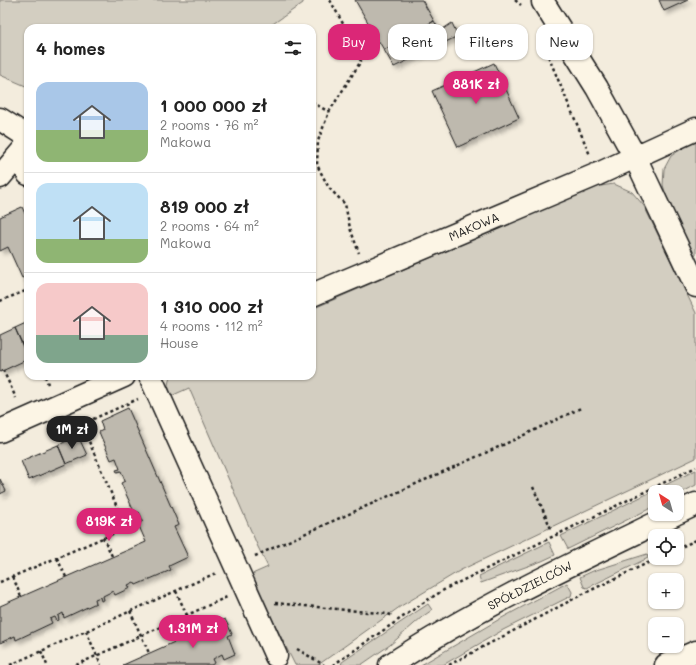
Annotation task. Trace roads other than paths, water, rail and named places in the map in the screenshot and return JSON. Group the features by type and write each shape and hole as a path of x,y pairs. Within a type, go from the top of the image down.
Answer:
{"street":[{"path":"534,5 597,88 634,158 694,279"},
{"path":"0,119 24,150"},
{"name":"MAKOWA","path":"316,293 598,174 696,129"},
{"path":"0,177 24,155"},
{"path":"0,431 115,380"},
{"path":"154,384 276,656"},
{"name":"SPÓŁDZIELCÓW","path":"684,509 696,504"},
{"name":"SPÓŁDZIELCÓW","path":"390,665 466,619 523,588 660,521"},
{"path":"666,665 696,652"}]}
